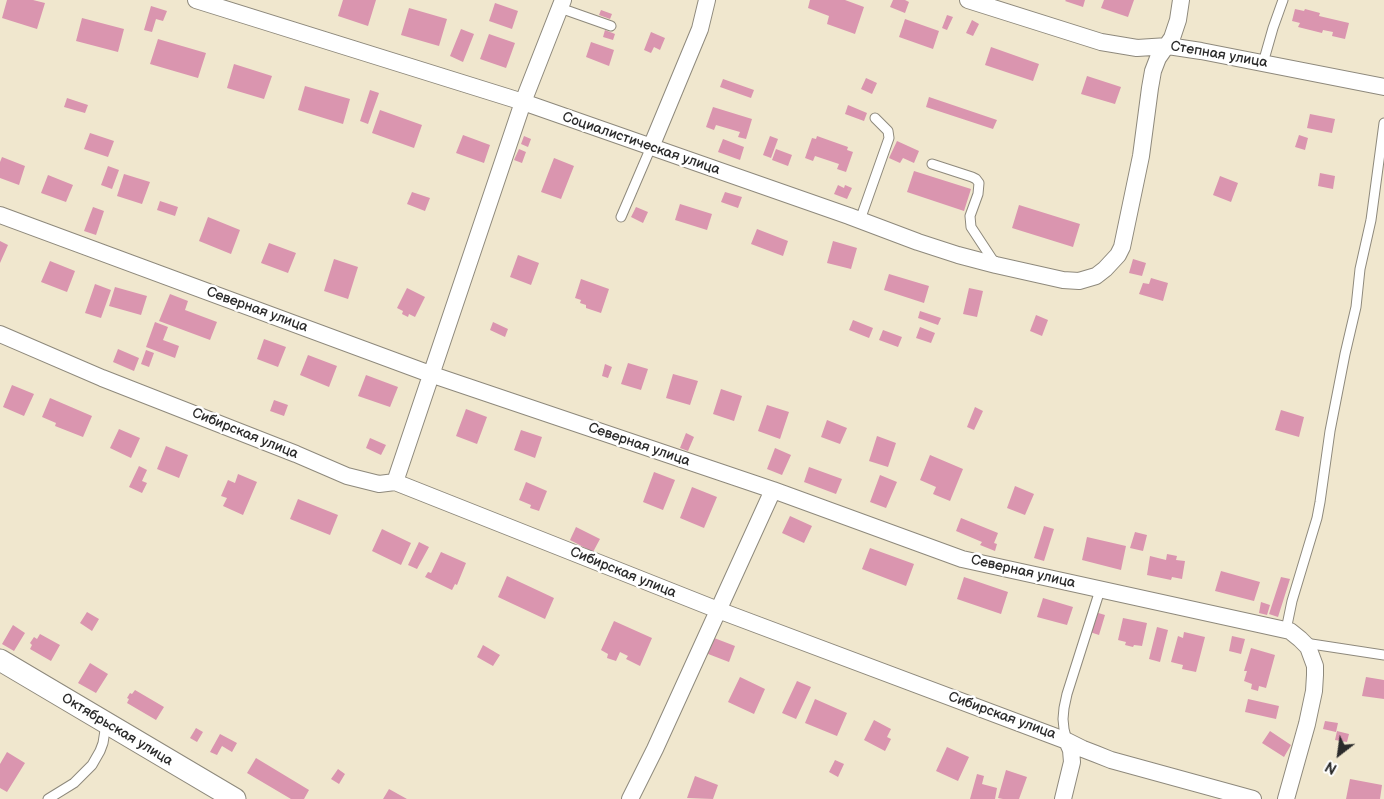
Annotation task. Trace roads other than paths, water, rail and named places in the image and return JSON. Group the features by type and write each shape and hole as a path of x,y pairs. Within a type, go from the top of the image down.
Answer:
{"street":[{"name":"Социалистическая улица","path":"196,0 523,102 958,255 1070,281 1078,281 1096,276 1118,255 1122,246 1141,156 1153,71 1158,58 1168,46"},
{"path":"651,147 700,29 707,0"},
{"name":"Степная улица","path":"968,0 1101,42 1137,48 1168,46 1384,87"},
{"path":"1168,46 1178,20 1181,0"},
{"path":"395,482 523,102 562,4"},
{"name":"Северная улица","path":"0,214 430,374 772,490 962,559 1288,631"},
{"name":"Сибирская улица","path":"0,334 102,378 347,476 378,484 395,482 718,610 1067,741 1111,760 1253,799"},
{"path":"630,799 772,490"},
{"path":"1286,799 1307,724 1314,690 1315,666 1312,655 1304,643 1288,631"},
{"name":"Октябрьская улица","path":"0,660 235,799"},
{"path":"1062,799 1072,762 1071,750 1067,741"}],"lane":[{"path":"1263,63 1283,0"},
{"path":"562,4 611,26"},
{"path":"860,220 889,138 888,131 875,118"},
{"path":"1288,631 1293,595 1317,518 1330,431 1356,307 1360,269 1371,220 1384,123"},
{"path":"621,217 651,147"},
{"path":"932,164 972,177 979,183 978,194 970,216 971,227 996,265"},
{"path":"1067,741 1063,719 1067,694 1100,590"},
{"path":"1304,643 1384,655"},
{"path":"48,799 74,783 92,765 103,743 106,723"}]}
